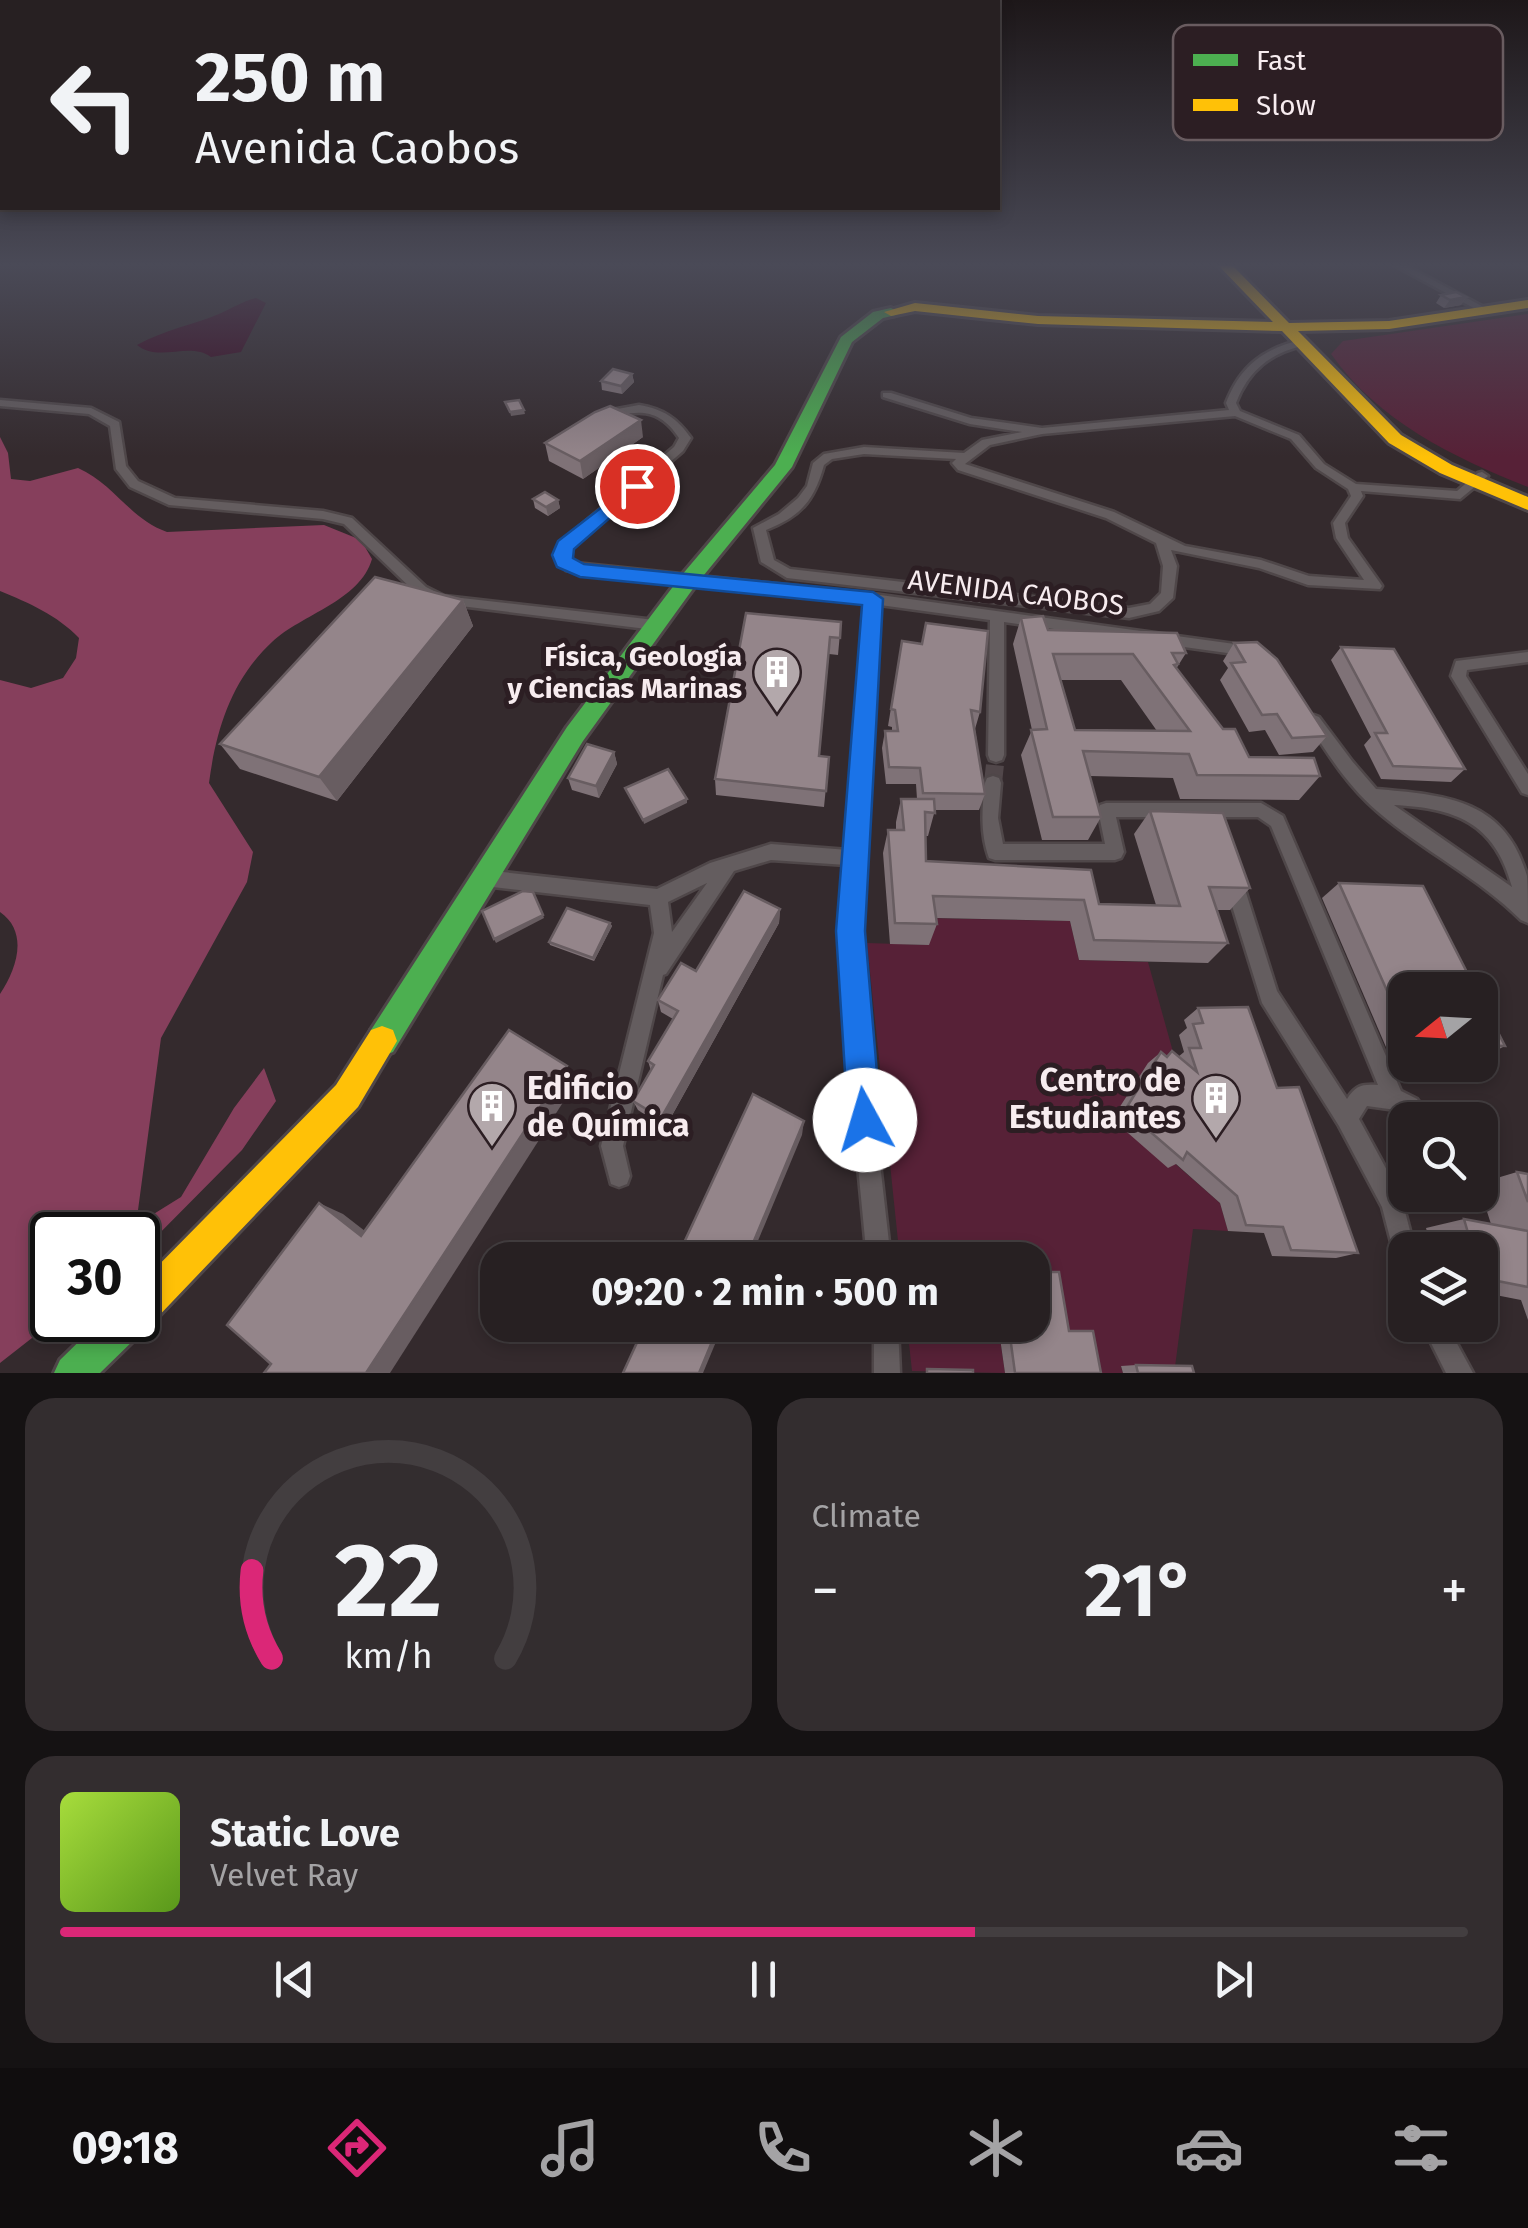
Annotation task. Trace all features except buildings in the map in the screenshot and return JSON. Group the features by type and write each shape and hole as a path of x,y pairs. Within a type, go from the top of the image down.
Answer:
{"main road":[{"path":"160,1289 347,1096 574,734 654,624 783,467 846,340 860,329"},
{"path":"1193,329 1294,335 1321,329"},
{"path":"1288,329 1361,402 1373,420 1414,452 1528,504"},
{"path":"1322,363 1322,347 1330,338 1371,329"},
{"path":"1478,479 1528,493"},
{"path":"72,1373 105,1342"}],"street":[{"path":"1236,413 1231,403 1242,374 1294,335"},
{"path":"887,396 970,420 1042,431"},
{"path":"0,403 90,410 115,424 120,467 134,484 173,502 323,515 348,521 421,590 441,600 654,624"},
{"name":"AVENIDA CAOBOS","path":"598,420 614,412 654,411 677,422 685,438 679,449 565,546 564,562 580,570 997,615 1251,651 1266,659"},
{"path":"1353,487 1357,496 1339,522 1342,538 1375,586 1308,580 1261,564 1182,550 1110,515 962,468 958,463 986,442 1042,431 1236,413 1295,437 1320,466 1353,487 1460,495 1478,479"},
{"path":"964,456 852,450 830,454 818,464 813,485 786,518 760,528 768,562 787,573 1129,613 1154,608 1168,595 1170,566 1162,541"},
{"path":"873,599 850,931 856,1040 878,1242"},
{"path":"996,755 997,615"},
{"path":"1528,657 1462,665 1458,676 1528,788"},
{"path":"1308,714 1372,796 1503,890 1527,912"},
{"path":"993,783 990,818 994,852 1115,852 1106,810 1214,819 1261,810 1277,821 1392,1096"},
{"path":"1372,796 1450,804 1474,816 1510,856 1523,885 1527,912"},
{"path":"484,878 658,898 716,868 727,868 771,852 853,858"},
{"path":"1229,866 1269,996 1388,1182"},
{"path":"654,974 727,868"},
{"path":"620,1176 612,1146 664,932 658,898"},
{"path":"1347,1118 1362,1095 1392,1096 1402,1102"},
{"path":"886,1342 887,1373"},
{"path":"1443,1342 1460,1373"}],"shaded area":[{"path":"175,329 253,329 241,352 211,357 193,351 155,352 137,345"},
{"path":"1425,329 1528,329 1528,487 1446,450 1394,418 1350,378 1331,354 1343,341"},
{"path":"0,437 8,453 11,479 30,481 78,468 101,482 142,519 167,532 324,525 361,540 372,559 356,586 272,642 236,689 221,725 209,783 253,852 247,882 161,1038 138,1212 30,1212 30,1340 0,1363 0,994 15,962 17,940 9,920 0,912 0,680 31,688 63,678 76,658 79,638 52,616 0,591"},
{"path":"926,918 1070,921 1079,960 1148,962 1175,1059 1172,1161 1220,1203 1228,1231 1193,1229 1175,1367 1121,1367 1123,1373 1088,1373 1050,1316 1050,1242 898,1242 867,943 929,945"},
{"path":"264,1068 276,1101 242,1150 160,1233 160,1212 157,1212 181,1197 234,1108"},
{"path":"909,1342 1000,1342 1005,1373 912,1371"}],"tunnel":[{"path":"993,783 996,755"}],"traffic: fast":[{"path":"382,1041 575,734 688,581 783,467 846,340 860,329"},
{"path":"73,1373 105,1342"}],"traffic: slow":[{"path":"1288,329 1395,439 1446,469 1528,504"},
{"path":"160,1288 347,1096 382,1041"}],"place":[{"name":"Física, Geología y Ciencias Marinas","path":"777,714"},
{"name":"Centro de Estudiantes","path":"1216,1140"},
{"name":"Edificio de Química","path":"492,1148"}],"route":[{"path":"637,486 565,546 564,562 580,570 873,599 850,931 865,1120"}]}
